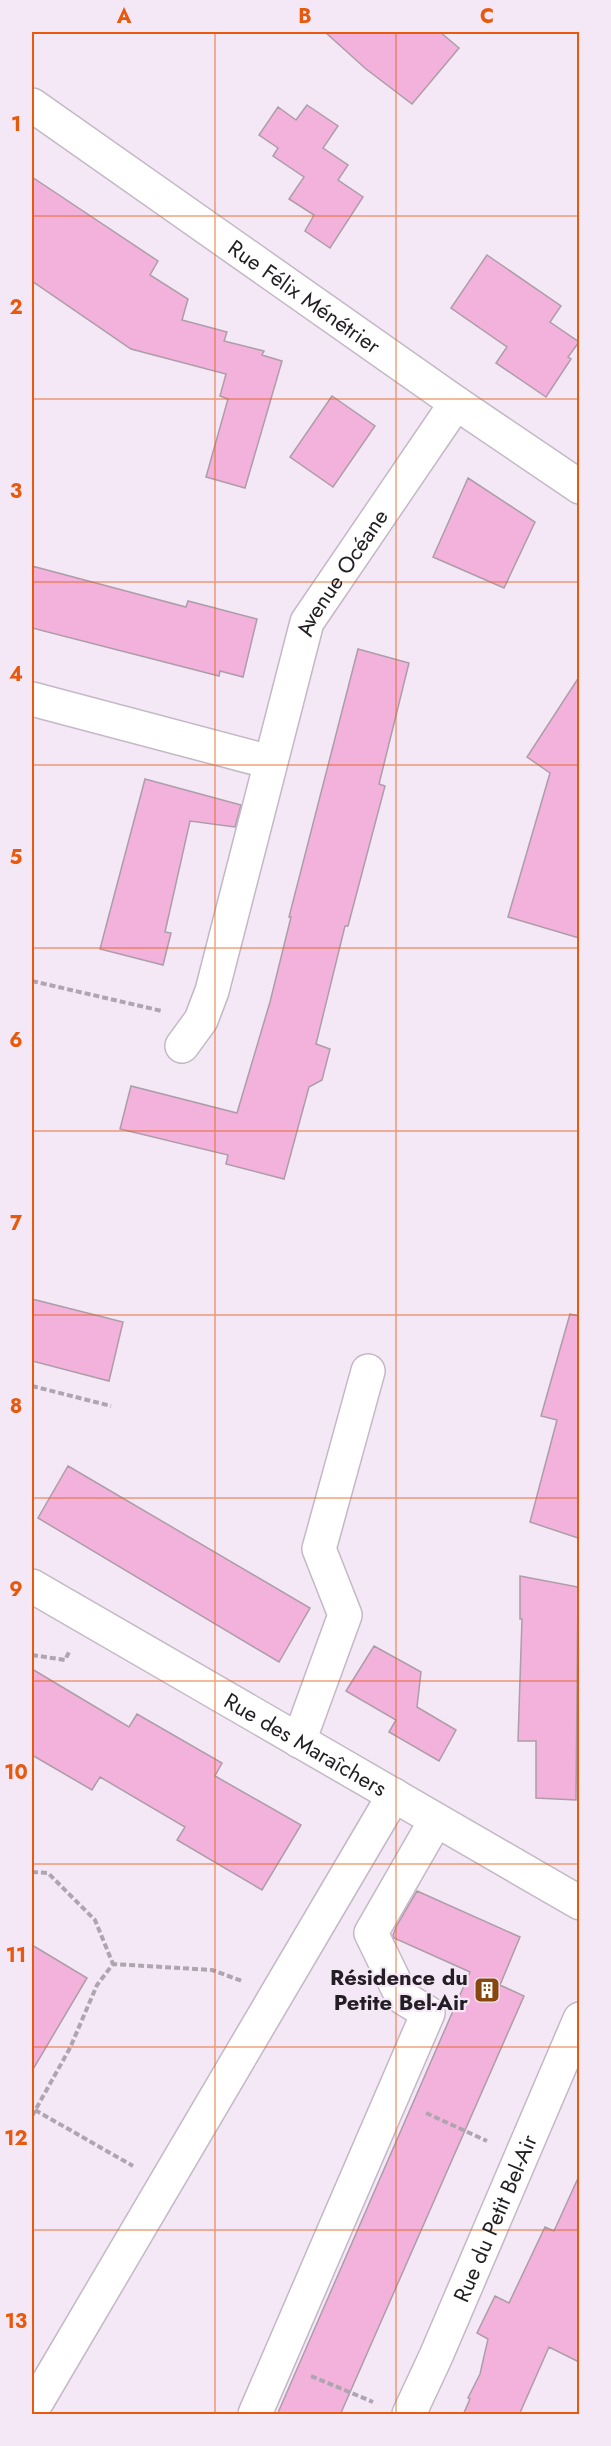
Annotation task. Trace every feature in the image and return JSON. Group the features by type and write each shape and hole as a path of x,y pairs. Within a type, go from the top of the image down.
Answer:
{"street":[{"name":"Rue Félix Ménétrier","path":"32,105 579,487"},
{"name":"Avenue Océane","path":"182,1046 201,1020 212,991 307,621 456,403"},
{"path":"32,699 270,762"},
{"path":"299,1741 345,1615 319,1549 368,1371"},
{"name":"Rue des Maraîchers","path":"32,1586 579,1903"},
{"path":"32,2410 394,1795"},
{"path":"255,2415 428,2013 402,1996 371,1933 436,1820"},
{"name":"Rue du Petit Bel-Air","path":"409,2415 579,2019"}],"path":[{"path":"32,981 201,1020"},
{"path":"32,1386 111,1406"},
{"path":"32,1654 65,1660 75,1641"},
{"path":"32,1872 48,1873 95,1920 113,1964"},
{"path":"113,1964 212,1970 277,1995"},
{"path":"32,2116 70,2048 97,1985 113,1964"},
{"path":"392,2098 488,2141"},
{"path":"35,2110 165,2184"},
{"path":"278,2362 374,2402"}],"building":[{"path":"325,32 440,32 459,48 412,104 366,69"},
{"path":"307,105 338,126 323,148 348,165 338,180 363,197 330,248 305,231 314,215 289,199 304,177 273,156 278,148 259,135 278,107 296,120"},
{"path":"32,177 158,261 150,275 188,299 182,320 227,332 224,341 264,351 262,355 282,361 245,488 206,477 228,399 220,396 226,374 131,349 32,281"},
{"path":"487,255 561,306 550,322 579,342 568,357 571,359 546,397 496,363 507,347 451,308"},
{"path":"332,396 375,426 333,487 290,457"},
{"path":"468,478 535,522 504,588 433,557"},
{"path":"32,566 186,607 188,601 257,619 243,677 220,671 219,676 32,628"},
{"path":"358,649 409,663 379,784 385,786 348,926 345,926 316,1044 330,1049 322,1080 309,1087 284,1179 226,1164 228,1155 120,1129 131,1086 237,1113 270,1002 291,917 289,917"},
{"path":"579,677 579,938 508,917 550,773 527,757"},
{"path":"145,779 241,805 235,827 190,821 165,932 171,933 163,965 100,949"},
{"path":"32,1299 123,1322 109,1381 32,1361"},
{"path":"570,1314 579,1316 578,1538 530,1522 557,1420 541,1416"},
{"path":"68,1466 310,1608 279,1662 38,1518"},
{"path":"520,1576 578,1587 576,1800 536,1798 536,1741 518,1741 522,1619 520,1619"},
{"path":"374,1646 421,1672 417,1707 456,1730 439,1761 389,1732 396,1720 346,1691"},
{"path":"32,1669 129,1727 137,1714 222,1763 215,1776 301,1825 262,1890 177,1840 185,1827 100,1777 92,1790 32,1755"},
{"path":"417,1891 520,1937 500,1985 524,1996 340,2415 277,2415 470,1972 394,1938 397,1925"},
{"path":"32,1945 87,1978 32,2071"},
{"path":"579,2176 579,2362 549,2347 519,2415 463,2415 470,2399 468,2398 480,2374 488,2339 477,2333 495,2296 509,2303 545,2227 554,2231"}],"place":[{"name":"Résidence du Petite Bel-Air","path":"487,1990"}]}
